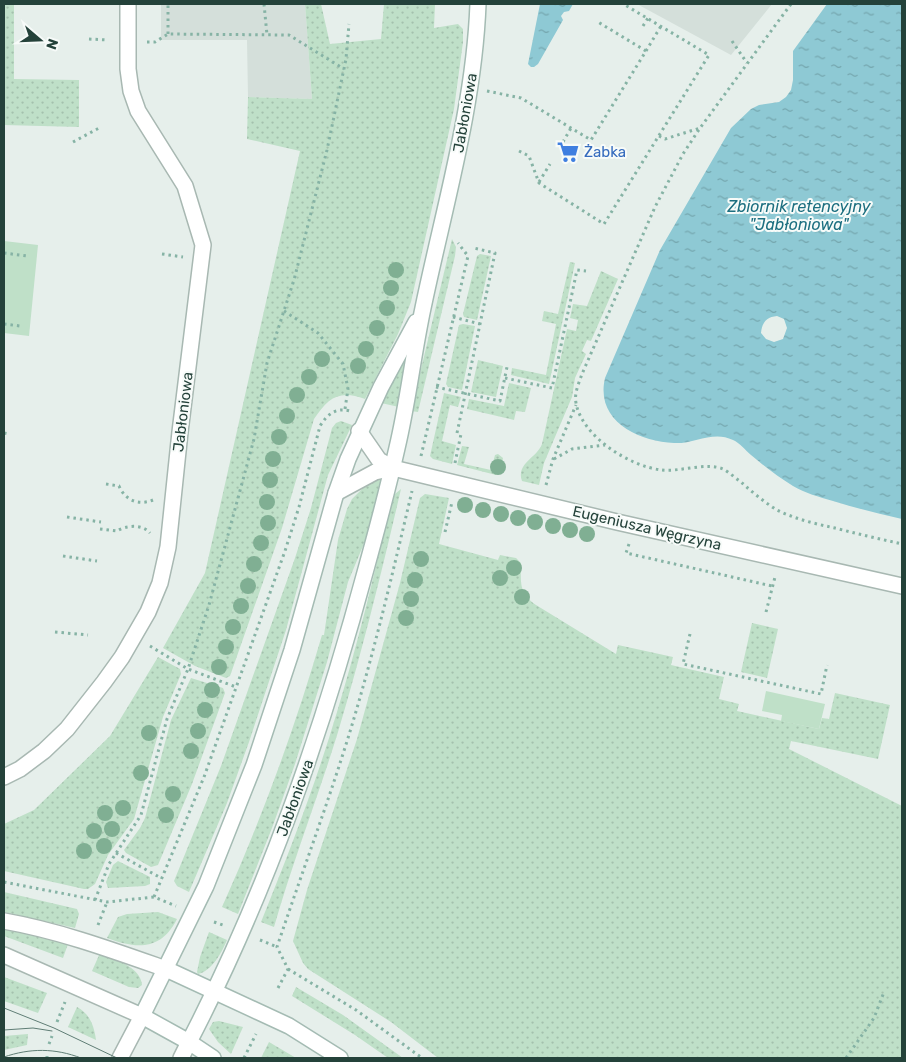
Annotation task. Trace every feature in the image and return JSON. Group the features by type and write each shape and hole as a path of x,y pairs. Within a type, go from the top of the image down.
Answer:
{"main road":[{"name":"Jabłoniowa","path":"4,777 20,769 44,752 67,729 122,657 148,612 160,583 168,547 203,244 185,186 138,111 130,84 128,4"},
{"name":"Jabłoniowa","path":"181,1058 216,991 275,855 313,749 346,643 392,468 423,308 468,104 476,51 478,4"},
{"name":"Jabłoniowa","path":"120,1058 206,886 254,765 292,650 336,493 348,459 381,387 423,308"},
{"name":"Eugeniusza Węgrzyna","path":"359,432 379,460 392,468 902,586"},
{"path":"336,493 375,472 392,468"},
{"path":"4,921 40,927 91,942 166,968 290,1026 340,1058"},
{"path":"4,955 142,1016 189,1042 212,1058"}],"path":[{"path":"168,4 168,34"},
{"path":"264,4 267,35"},
{"path":"541,503 553,459 576,404 577,391 582,374 655,207 683,154 700,128 790,4"},
{"path":"519,151 529,156 539,183 604,224 709,55 625,5"},
{"path":"643,26 648,18"},
{"path":"598,22 646,51"},
{"path":"95,900 109,864 141,815 167,719 188,669 206,613 254,439 267,363 294,280 325,159 344,69 349,24"},
{"path":"487,91 521,98 591,140 661,26"},
{"path":"89,40 155,42 168,34 289,35 344,69"},
{"path":"732,41 747,63"},
{"path":"73,142 101,127"},
{"path":"563,142 571,128"},
{"path":"659,136 665,139 700,128"},
{"path":"539,183 550,164"},
{"path":"457,433 496,253 474,248"},
{"path":"4,253 27,256"},
{"path":"420,460 468,256"},
{"path":"505,378 552,388 577,270 586,272"},
{"path":"284,311 318,332 344,364 348,389 345,409"},
{"path":"453,317 480,324"},
{"path":"4,324 20,326"},
{"path":"436,387 500,401 507,367"},
{"path":"576,404 587,425 605,445 630,461 651,468 670,470 708,466 720,468 760,498 783,512 819,524 902,544"},
{"path":"154,896 204,777 288,542 320,426 325,417 334,411 345,409 358,413"},
{"path":"4,433 8,434"},
{"path":"453,469 461,434"},
{"path":"553,459 572,449 605,445"},
{"path":"106,484 120,486 123,494 128,499 137,502 150,501 158,497"},
{"path":"277,947 361,695 391,583 414,486"},
{"path":"446,532 453,496"},
{"path":"67,517 101,522"},
{"path":"100,529 117,531 122,528 139,527 147,529 154,537"},
{"path":"630,537 626,553 772,586 766,612"},
{"path":"63,556 97,561"},
{"path":"54,632 88,635"},
{"path":"690,634 684,664 775,684 821,694 827,664"},
{"path":"161,652 188,669 236,687"},
{"path":"116,853 161,878"},
{"path":"4,882 107,902 154,896 181,908"},
{"path":"96,930 107,902"},
{"path":"254,938 277,947 288,969 356,1010 422,1058"},
{"path":"278,988 288,969"},
{"path":"846,1058 874,1018 884,992"},
{"path":"57,1022 65,1001"},
{"path":"244,1058 256,1034"},
{"path":"49,1044 52,1036"}],"shaded area":[{"path":"161,4 305,4 312,99 248,97 247,40 161,40"},
{"path":"637,4 772,4 731,55"}],"green space":[{"path":"4,4 14,4 14,79 79,80 79,127 4,125"},
{"path":"305,4 321,4 330,44 381,39 384,4 435,4 434,28 458,24 463,29 463,42 454,109 411,302 398,334 365,399 348,395 335,397 324,406 314,419 282,528 230,676 226,678 195,666 163,648 205,573 300,151 247,139 248,97 312,99"},
{"path":"452,239 456,247 455,256 418,412 411,411"},
{"path":"4,241 38,245 29,336 4,333"},
{"path":"480,254 491,256 477,320 464,317 463,314 477,256"},
{"path":"570,262 575,263 549,384 511,375 512,368 546,375 556,324 542,321 544,311 558,314"},
{"path":"601,271 618,279 591,341 587,340 582,351 586,354 575,378 572,397 544,463 539,485 522,481 521,475 524,465 542,444 567,329 576,331 578,320 570,318 573,304 587,306"},
{"path":"459,325 475,326 462,390 448,387 446,384"},
{"path":"407,355 399,407 381,403"},
{"path":"478,360 503,366 496,397 471,392"},
{"path":"509,383 531,388 525,412 516,411 514,420 467,409 469,399 504,406"},
{"path":"444,393 461,397 458,407 450,405 442,441 456,445 452,464 433,459 430,456"},
{"path":"341,421 352,425 328,475 286,630 227,803 189,892 177,886 174,881 221,766 295,558 311,508 332,428"},
{"path":"462,446 469,447 464,464 491,470 495,455 498,454 503,458 501,469 496,475 457,465"},
{"path":"380,478 382,481 370,529 348,582 327,662 295,764 238,914 222,907 251,840 277,772 301,704 322,635 324,635 338,540 347,509 352,499 361,490 373,480"},
{"path":"401,489 347,702 274,927 261,922 302,818 329,739 359,634 391,502 395,494"},
{"path":"425,494 449,498 439,544 498,560 500,555 516,558 521,563 523,591 536,605 616,654 618,645 673,657 671,665 724,677 719,699 739,704 737,711 819,729 822,718 829,719 835,693 890,705 878,759 791,741 789,749 902,806 902,1058 438,1058 391,1022 308,969 303,963 293,941 307,890 357,739 400,583 420,498"},
{"path":"752,623 778,629 767,678 741,672"},
{"path":"158,657 180,669 181,674 163,717 134,819 108,855 95,884 88,889 84,889 4,871 4,824 34,810 110,736"},
{"path":"191,678 223,688 225,693 192,784 158,865 151,867 124,850 145,818 171,720"},
{"path":"766,691 825,704 819,729 781,721 782,715 762,711"},
{"path":"118,861 150,877 150,884 145,886 108,888 106,882 113,865"},
{"path":"4,892 77,909 79,914 75,928 4,912"},
{"path":"158,912 177,919 171,929 155,942 147,945 138,945 107,938 118,917 127,914"},
{"path":"4,929 68,944 63,958 4,936"},
{"path":"209,932 227,940 212,965 198,974 200,957"},
{"path":"100,953 132,969 137,973 142,985 138,988 129,987 92,971"},
{"path":"4,977 47,993 38,1013 4,1001"},
{"path":"296,987 343,1015 403,1058 388,1058 292,996"},
{"path":"77,1007 91,1021 96,1040 68,1027"},
{"path":"219,1021 243,1027 231,1054 218,1042 209,1029 213,1022"},
{"path":"28,1034 27,1045 4,1050 4,1036"},
{"path":"269,1042 296,1058 261,1058"}],"water":[{"path":"540,4 573,4 569,11 564,12 561,16 563,20 538,64 531,67 528,64"},
{"name":"Zbiornik retencyjny \"Jabłoniowa\"","path":"827,4 902,4 902,519 850,506 802,491 787,483 738,443 726,437 718,436 682,443 647,438 622,426 606,406 604,393 605,378 660,250 731,128 751,109 759,105 779,102 791,90 793,51","holes":["777,316 784,319 787,328 783,339 774,342 766,339 761,333 764,323 768,319"]}],"tram line":[{"path":"4,1008 54,1028 117,1058"},
{"path":"4,1030 33,1028 52,1031"},
{"path":"4,1057 42,1050 62,1052 81,1058"}],"place":[{"name":"Żabka","path":"568,152"}]}
